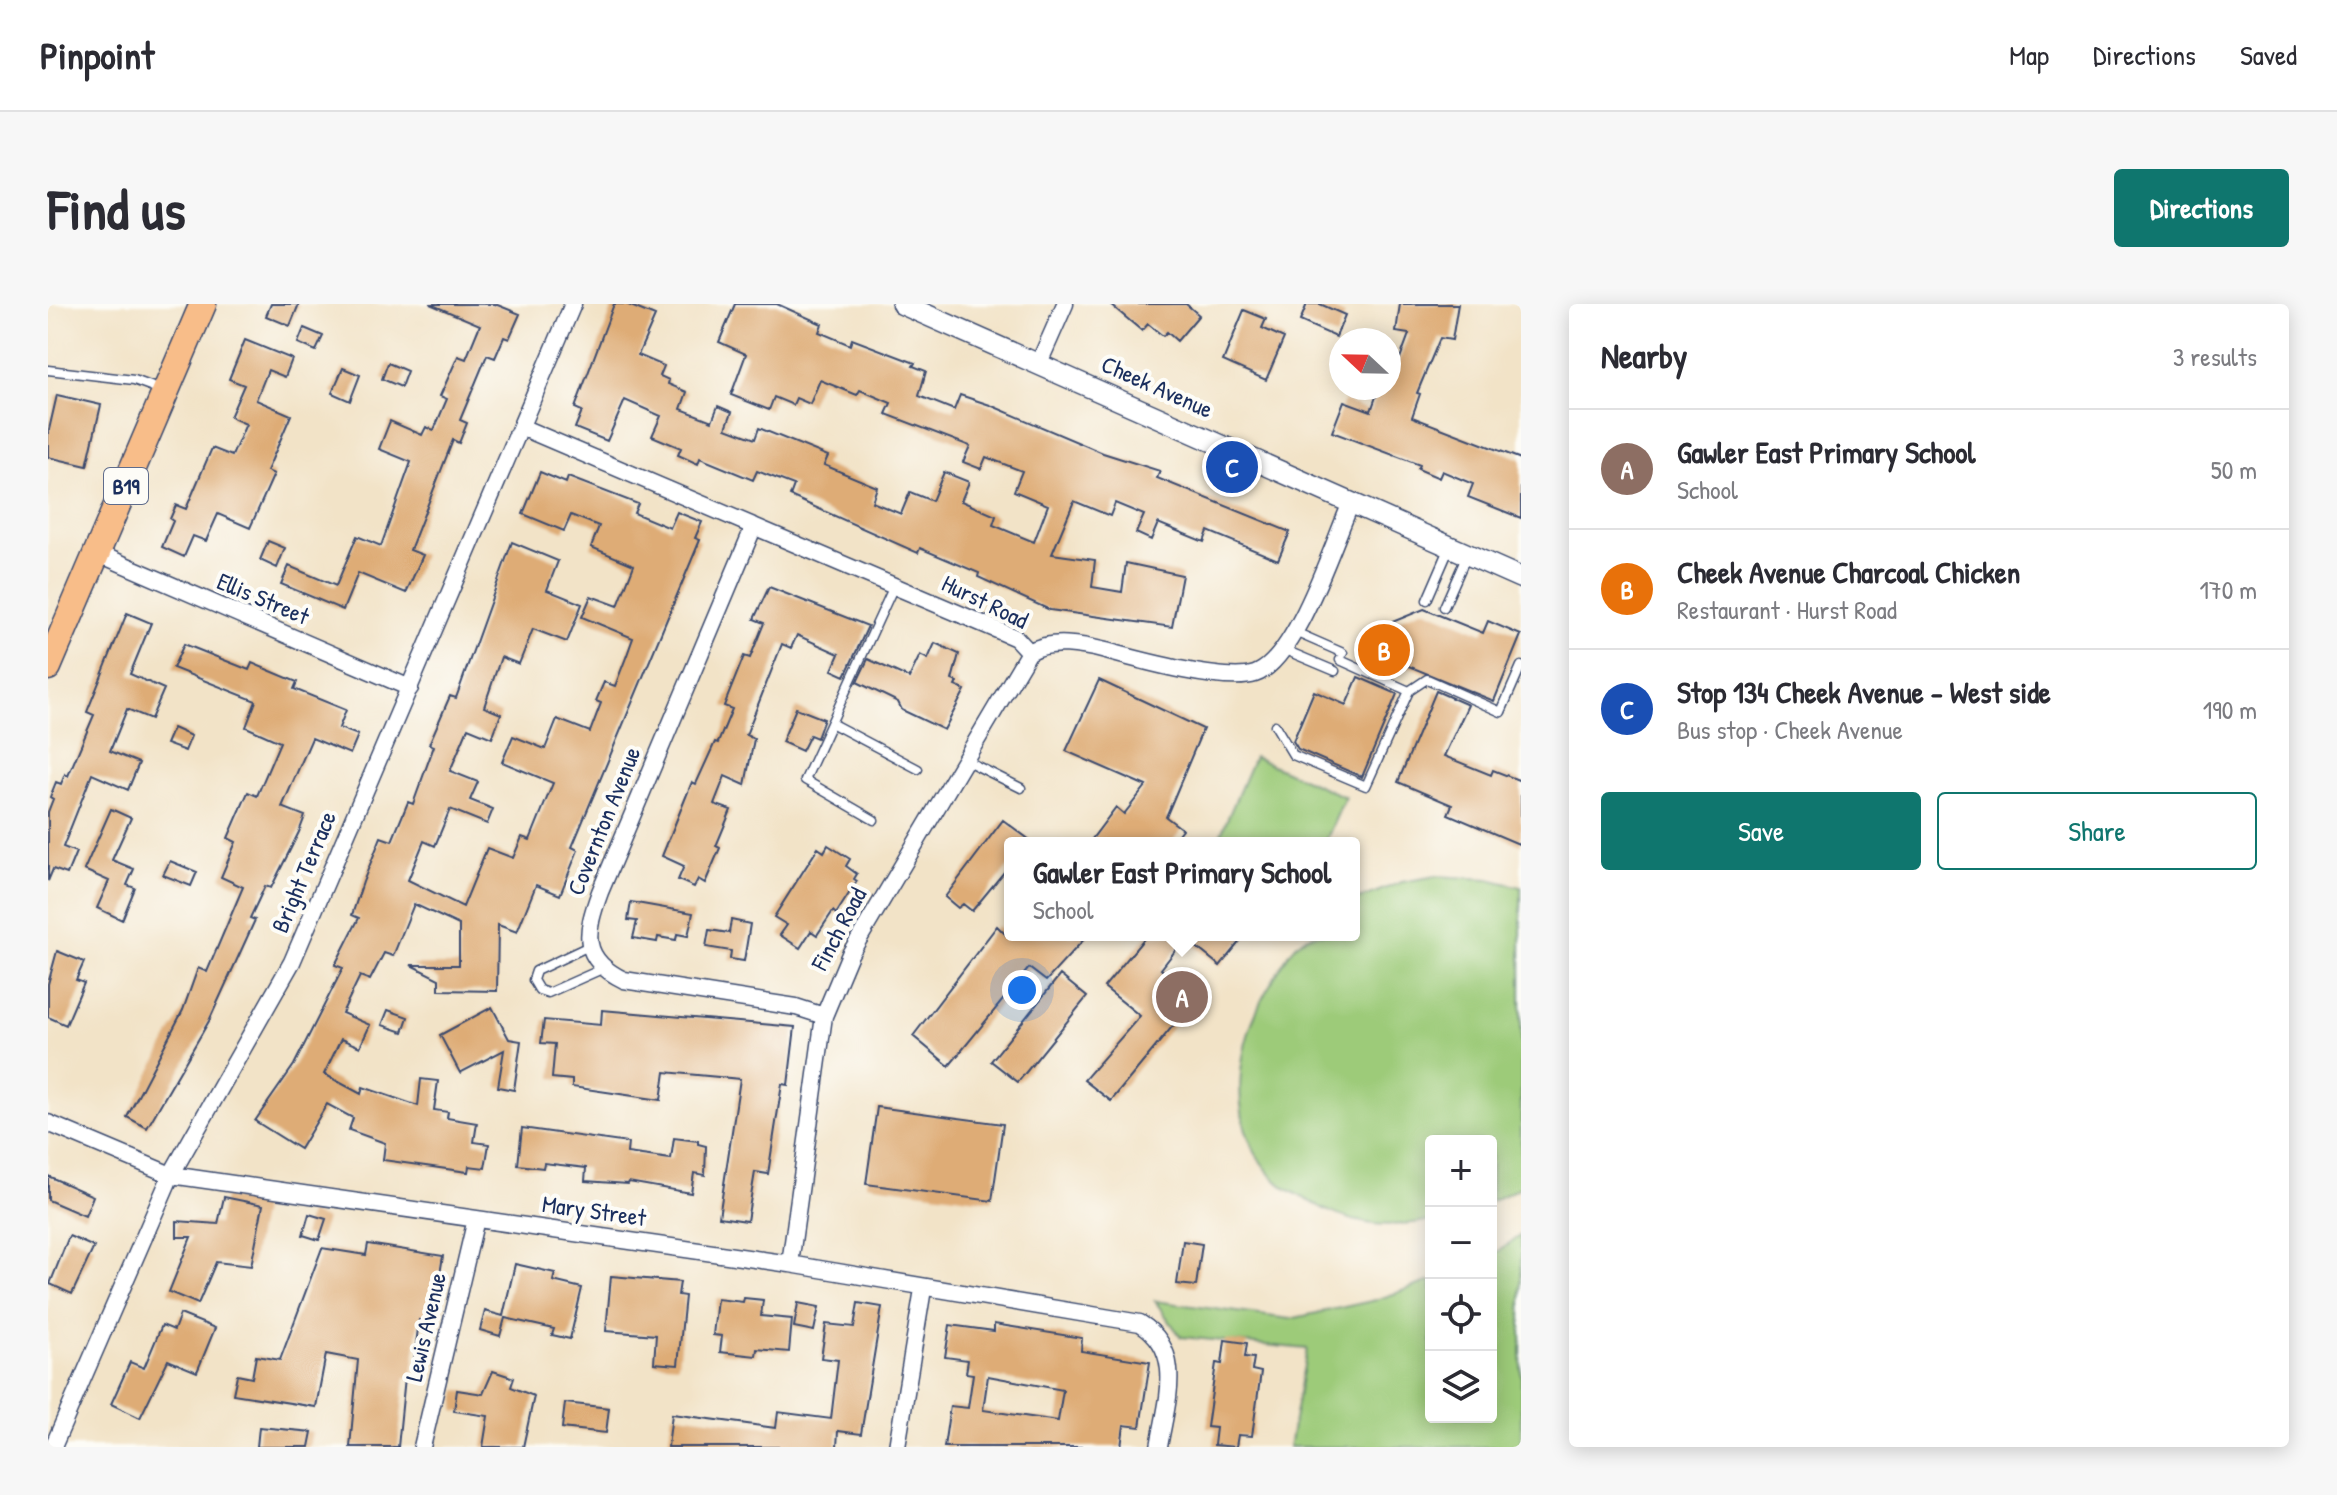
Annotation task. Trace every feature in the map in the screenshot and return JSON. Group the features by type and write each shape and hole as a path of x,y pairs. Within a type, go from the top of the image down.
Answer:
{"main road":[{"name":"B19","path":"48,667 203,304"}],"street":[{"name":"Bright Terrace","path":"53,1447 171,1175 292,962 573,304"},
{"name":"Cheek Avenue","path":"902,304 1521,578"},
{"path":"1039,363 1065,304"},
{"name":"Hurst Road","path":"521,427 1016,638 1029,652 1046,644 1094,648 1228,677 1256,674 1269,668 1285,650 1351,503"},
{"name":"Covernton Avenue","path":"589,946 591,916 600,892 754,526"},
{"name":"Ellis Street","path":"97,553 410,688"},
{"name":"Finch Road","path":"790,1264 824,1016 850,954 1029,652"},
{"path":"589,946 602,969 624,980 796,1007 824,1016"},
{"name":"Mary Street","path":"48,1123 171,1175 790,1264 923,1289 1140,1323 1160,1340 1170,1360 1159,1447"},
{"name":"Lewis Avenue","path":"422,1447 476,1219"},
{"path":"897,1447 923,1289"}],"lane":[{"path":"48,370 134,380 166,391"},
{"path":"1427,600 1459,550"},
{"path":"1444,607 1459,550"},
{"path":"874,820 805,780 894,585"},
{"path":"1295,632 1409,691"},
{"path":"1285,650 1335,671"},
{"path":"1275,725 1293,755 1366,786 1409,691 1427,679 1501,712 1521,666"},
{"path":"831,723 918,769"},
{"path":"965,760 1021,788"},
{"path":"589,946 536,971 533,980 539,990 548,993 602,969"}],"green space":[{"path":"1254,757 1345,797 1328,837 1220,837"},
{"path":"1436,876 1489,879 1521,887 1521,1187 1497,1199 1497,1135 1425,1135 1425,1221 1383,1225 1353,1220 1324,1209 1285,1188 1260,1161 1248,1136 1242,1110 1240,1083 1250,1029 1260,1003 1287,957 1301,941 1360,941 1360,899 1402,882"},
{"path":"1521,1235 1521,1447 1289,1447 1307,1349 1181,1337 1155,1301 1290,1319 1376,1300 1425,1283 1425,1423 1497,1423 1497,1253"}],"building":[{"path":"271,304 299,304 290,326 266,316"},
{"path":"430,304 495,304 520,314 509,339 504,337 495,358 487,355 460,420 467,423 459,443 453,440 410,550 423,555 406,593 358,573 343,610 281,584 289,566 336,586 357,536 381,546 411,462 379,449 390,421 422,435 426,427 434,430 447,399 440,396 458,356 466,359 480,325"},
{"path":"614,304 626,304 655,316 638,355 664,366 660,376 669,380 668,384 687,392 681,409 712,421 718,406 732,412 726,428 755,439 759,428 828,456 824,465 877,487 872,502 901,514 910,492 932,501 944,472 969,482 961,501 996,516 993,525 1034,542 1048,505 1014,491 1022,471 986,457 981,469 963,462 970,446 886,414 891,403 860,390 857,395 820,380 810,404 796,398 793,405 774,397 769,410 731,395 746,354 719,342 735,304 777,304 822,324 819,332 850,345 852,339 915,363 913,366 926,371 919,396 954,410 960,395 990,405 1103,453 1160,471 1157,478 1290,532 1278,560 1208,531 1204,542 1158,523 1151,540 1136,533 1144,515 1115,503 1110,516 1074,501 1052,554 1095,560 1092,587 1122,592 1126,563 1182,575 1172,627 1050,610 978,577 979,573 920,548 918,553 790,496 794,485 757,471 753,480 700,458 698,464 678,455 681,448 652,436 661,416 625,400 607,441 575,428 582,411 575,408"},
{"path":"1110,304 1186,304 1199,315 1177,341 1167,332 1163,336 1148,324 1142,331"},
{"path":"1307,304 1320,304 1345,315 1340,328 1329,328 1329,334 1300,321"},
{"path":"1400,304 1458,304 1452,340 1440,338 1417,393 1420,394 1412,417 1521,459 1521,518 1468,497 1473,484 1442,471 1439,478 1418,469 1420,465 1332,432 1344,401 1371,411 1375,400 1401,400 1401,356 1409,334 1397,328"},
{"path":"1244,310 1266,319 1262,328 1284,338 1266,380 1223,361"},
{"path":"304,328 323,336 316,351 298,343"},
{"path":"245,340 292,359 285,377 268,370 256,400 291,415 267,471 274,474 250,528 218,514 206,541 193,536 184,557 162,547 176,505 186,509 212,448 232,456 246,424 230,417 244,385 229,379"},
{"path":"388,363 407,371 401,387 382,379"},
{"path":"343,368 360,375 350,401 332,393"},
{"path":"57,395 101,405 87,466 48,457 48,434"},
{"path":"540,472 566,483 568,477 638,504 634,513 670,528 677,512 702,522 695,538 700,540 572,847 578,850 560,895 536,885 517,932 498,925 497,991 439,990 439,979 411,965 459,965 459,925 414,904 393,956 384,953 370,980 360,976 342,1013 370,1025 360,1047 341,1039 324,1074 361,1094 363,1087 418,1106 421,1079 438,1081 434,1110 448,1112 447,1118 477,1123 474,1142 489,1144 485,1168 469,1166 468,1172 383,1160 385,1143 349,1130 353,1118 327,1104 300,1149 255,1121 294,1065 343,968 335,965 359,918 352,915 363,882 381,837 392,841 408,802 413,804 434,746 429,744 450,696 456,698 512,542 558,561 547,590 582,604 567,642 533,629 519,664 501,657 484,707 501,714 492,738 468,728 450,771 478,782 470,800 493,809 487,824 450,809 435,846 424,841 408,880 463,907 487,848 513,858 522,837 530,840 553,783 502,762 513,736 545,749 557,719 590,732 601,703 596,701 604,682 615,686 627,655 633,638 582,617 591,596 618,606 634,565 591,547 599,526 571,515 564,531 523,514"},
{"path":"268,541 285,548 277,568 260,560"},
{"path":"769,587 868,626 845,676 832,670 839,654 797,635 791,648 782,644 746,735 754,739 745,785 725,776 714,804 731,810 705,883 698,879 694,887 678,880 684,866 662,856 692,782 696,784 732,709 724,706 744,656 750,658 764,623 754,619"},
{"path":"1424,609 1483,633 1488,621 1521,635 1494,701 1374,652 1385,625"},
{"path":"127,613 151,623 130,674 164,689 151,719 127,709 110,751 139,763 128,790 92,774 63,847 76,852 67,874 53,869 48,881 48,812 53,799 50,797 56,782 61,784 65,774 68,776 94,715 87,712"},
{"path":"935,643 959,654 952,680 957,682 955,686 965,690 944,730 902,710 898,702 857,682 868,659 909,678 920,655 928,659"},
{"path":"184,644 249,670 252,663 297,682 294,689 346,710 339,728 358,735 350,754 312,738 282,807 305,816 299,832 271,888 265,886 250,918 255,920 209,1021 147,1128 127,1117 183,1010 198,968 207,972 243,887 221,877 236,842 228,838 248,792 257,796 280,742 246,727 256,701 173,668"},
{"path":"1358,677 1397,694 1362,777 1298,749 1293,741 1314,691 1346,705"},
{"path":"1099,680 1203,729 1166,817 1182,829 1176,837 1094,837 1116,807 1124,814 1146,786 1066,751"},
{"path":"1436,691 1468,705 1444,756 1491,775 1493,770 1521,781 1521,845 1448,814 1452,805 1398,782"},
{"path":"796,708 824,719 817,738 810,735 802,751 782,742"},
{"path":"173,728 191,736 185,751 166,744"},
{"path":"111,809 131,818 112,860 134,869 127,885 135,888 122,920 97,908 109,881 84,870"},
{"path":"1003,820 1026,837 1004,837 1004,872 972,911 963,904 958,908 945,897"},
{"path":"828,845 850,859 846,866 857,874 854,879 857,881 836,914 833,911 817,935 811,931 800,948 780,935 787,925 774,917 818,848 824,852"},
{"path":"170,861 197,872 191,886 163,875"},
{"path":"631,902 693,913 688,936 677,934 676,940 658,937 657,942 633,938 637,921 628,920"},
{"path":"731,920 750,924 744,961 730,959 731,951 706,947 709,930 729,933"},
{"path":"997,926 1004,933 1004,941 1083,941 1046,981 1029,968 949,1066 913,1036"},
{"path":"1142,941 1183,941 1161,969 1195,999 1111,1101 1084,1080 1140,1016 1104,987"},
{"path":"1189,941 1240,941 1220,966"},
{"path":"57,951 84,962 76,980 84,983 66,1025 48,1017 48,984"},
{"path":"1060,975 1087,997 1018,1082 991,1061"},
{"path":"492,1007 509,1039 521,1041 514,1090 498,1087 504,1050 460,1073 440,1035"},
{"path":"388,1010 408,1017 403,1032 382,1025"},
{"path":"602,1010 795,1027 788,1085 782,1084 768,1174 755,1172 747,1221 719,1217 740,1079 665,1072 661,1100 572,1087 572,1080 552,1078 555,1044 541,1043 544,1020 601,1025"},
{"path":"877,1107 1003,1124 992,1201 866,1184"},
{"path":"522,1128 628,1143 627,1153 671,1159 674,1138 698,1141 698,1144 706,1146 705,1175 694,1173 691,1193 629,1182 585,1181 586,1168 544,1163 543,1168 518,1165"},
{"path":"48,1176 93,1196 85,1216 48,1200"},
{"path":"224,1197 263,1205 251,1266 216,1262 198,1304 169,1292 191,1237 177,1237 177,1221 218,1224"},
{"path":"309,1214 326,1219 319,1240 303,1235"},
{"path":"69,1236 94,1247 72,1294 50,1284"},
{"path":"1183,1241 1202,1244 1196,1286 1177,1284"},
{"path":"368,1244 443,1256 432,1322 419,1320 412,1378 405,1377 398,1447 350,1447 358,1360 326,1354 316,1407 233,1394 237,1375 252,1378 256,1356 280,1360 322,1248 366,1255"},
{"path":"515,1264 555,1273 553,1281 582,1288 570,1339 552,1335 554,1329 505,1318 500,1336 480,1330 485,1311 503,1316"},
{"path":"611,1276 680,1282 678,1295 685,1296 678,1365 654,1363 656,1335 606,1331"},
{"path":"744,1298 763,1300 761,1316 792,1319 789,1352 757,1349 756,1356 720,1352 722,1336 713,1335 717,1299 743,1302"},
{"path":"798,1303 819,1307 814,1331 794,1327"},
{"path":"858,1303 882,1307 861,1434 838,1431 837,1447 668,1447 672,1414 776,1428 778,1412 831,1419 838,1360 821,1358 826,1324 854,1327"},
{"path":"180,1314 215,1328 197,1372 168,1360 140,1418 111,1404 130,1362 144,1368 162,1325 174,1330"},
{"path":"994,1324 1082,1338 1081,1351 1150,1362 1140,1427 1124,1425 1121,1447 944,1447 950,1406 968,1408 973,1374 966,1373 968,1360 945,1357 950,1325 994,1331","holes":["988,1376 1063,1390 1058,1421 983,1410"]},
{"path":"1225,1340 1247,1343 1245,1357 1254,1358 1252,1370 1261,1372 1252,1436 1238,1435 1236,1447 1214,1445 1216,1428 1207,1427 1216,1363 1222,1364"},
{"path":"493,1371 514,1378 511,1387 534,1396 523,1447 483,1447 488,1416 454,1411 457,1390 483,1394"},
{"path":"565,1403 609,1408 606,1433 562,1428"},
{"path":"259,1427 312,1432 309,1447 257,1447"}],"place":[{"name":"Stop 134 Cheek Avenue - West side","path":"1232,467"},
{"name":"Cheek Avenue Charcoal Chicken","path":"1384,650"},
{"name":"Gawler East Primary School","path":"1182,997"}]}
